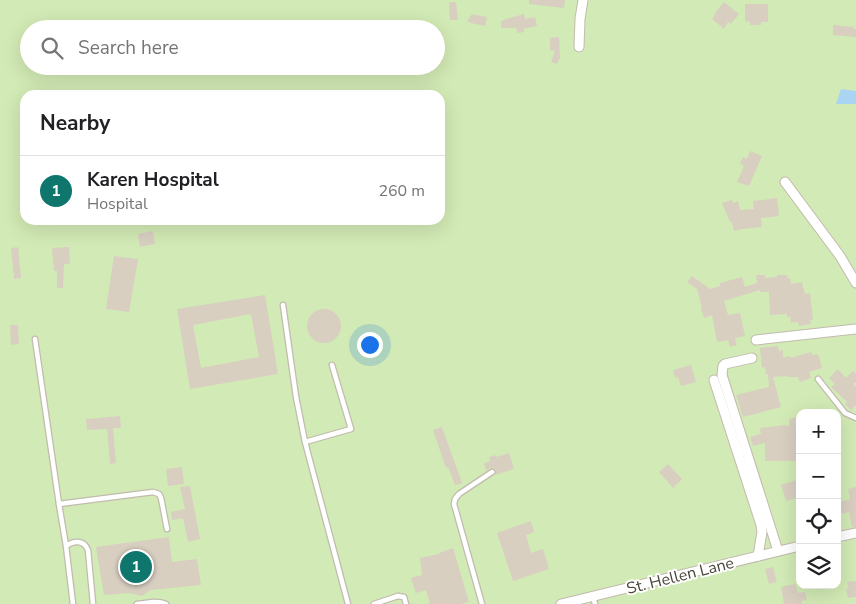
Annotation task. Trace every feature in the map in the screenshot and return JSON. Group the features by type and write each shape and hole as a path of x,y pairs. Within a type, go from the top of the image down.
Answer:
{"street":[{"path":"579,47 583,0"},
{"path":"785,182 840,256 856,283"},
{"path":"756,340 856,329"},
{"path":"752,358 725,364 722,375 778,551"},
{"path":"714,380 761,525 762,532 758,556"},
{"path":"841,536 856,532"},
{"name":"St. Hellen Lane","path":"560,604 594,600 796,547"}],"lane":[{"path":"283,306 296,397 305,442 348,604"},
{"path":"35,339 73,604"},
{"path":"305,442 350,429 332,365"},
{"path":"818,379 845,413 856,418"},
{"path":"482,604 454,504 459,494 492,472"},
{"path":"59,504 153,492 161,498 167,529"},
{"path":"66,546 77,541 85,544 87,547 93,604"},
{"path":"374,604 398,596 404,597 406,604"},
{"path":"137,604 156,602 166,604"}],"green space":[{"path":"0,0 856,0 856,604 0,604"}],"water":[{"path":"841,89 856,91 856,104 836,104"}],"building":[{"path":"529,0 565,0 564,8 529,4"},
{"path":"449,2 456,2 458,20 450,20"},
{"path":"724,2 739,14 731,24 728,22 724,29 712,19"},
{"path":"745,4 768,4 768,22 761,22 761,25 750,25 750,22 745,21"},
{"path":"472,14 487,17 485,26 467,21"},
{"path":"524,14 525,19 535,17 537,26 523,29 524,32 518,33 516,28 501,28 501,21"},
{"path":"833,25 854,27 856,29 856,37 833,35"},
{"path":"559,37 560,58 557,64 551,62 555,50 550,51 550,38"},
{"path":"750,151 762,156 749,186 737,182 744,166 740,164 743,157 747,159"},
{"path":"777,198 779,216 761,218 762,227 734,231 732,222 730,222 722,203 732,200 733,203 738,201 740,210 754,209 753,201"},
{"path":"153,231 155,244 140,247 138,234"},
{"path":"18,247 21,278 14,279 11,248"},
{"path":"69,247 70,264 64,264 63,288 57,288 57,271 54,271 52,248"},
{"path":"114,256 138,259 129,312 106,309"},
{"path":"756,275 765,275 765,278 787,275 787,278 790,278 791,284 802,282 805,294 810,293 813,320 810,320 811,324 799,326 798,322 791,323 790,317 787,317 787,314 770,315 769,292 760,292 760,290 724,301 728,315 740,313 745,336 735,338 737,345 730,347 728,340 717,342 712,315 704,318 697,289 687,282 692,276 710,289 720,286 720,283 742,277 745,287 757,283"},
{"path":"265,295 278,374 190,389 177,309","holes":["251,314 259,357 201,368 193,325"]},
{"path":"324,309 331,310 336,314 340,319 340,333 336,338 331,342 324,343 317,342 312,338 308,333 307,326 308,319 312,314 317,310"},
{"path":"10,325 18,325 19,344 11,345"},
{"path":"778,346 779,351 783,350 783,358 790,356 791,358 811,352 812,355 818,354 822,368 809,372 811,378 800,382 798,377 773,377 781,407 743,417 736,395 769,387 768,374 766,375 765,367 762,368 760,348"},
{"path":"691,365 696,382 681,386 678,377 675,378 673,370"},
{"path":"838,369 846,378 853,371 856,374 856,382 853,384 856,387 856,405 851,410 845,404 847,402 831,387 835,384 829,378"},
{"path":"120,416 121,428 113,428 116,463 110,464 107,429 87,430 86,419"},
{"path":"796,417 796,461 765,461 765,443 753,446 750,437 761,434 760,428 789,426 789,419"},
{"path":"442,427 462,483 455,485 448,467 446,468 433,430"},
{"path":"509,453 514,469 495,475 496,471 493,468 486,471 484,463 490,461 489,457"},
{"path":"668,464 682,479 673,488 659,472"},
{"path":"182,467 184,484 168,486 166,469"},
{"path":"796,480 796,498 786,501 781,485"},
{"path":"190,486 200,539 188,542 183,518 172,520 171,512 185,509 180,487"},
{"path":"856,487 856,527 852,527 849,512 842,514 841,510 841,501 850,499 848,489"},
{"path":"531,521 534,532 526,535 531,553 543,549 549,569 513,581 497,533"},
{"path":"169,537 172,562 197,559 201,585 151,590 142,596 129,593 104,595 96,547"},
{"path":"453,548 469,602 461,604 430,604 426,590 416,593 411,578 422,575 420,558 439,554"},
{"path":"773,567 777,582 769,584 765,569"},
{"path":"856,581 856,597 848,598 846,589 849,589 847,582"},
{"path":"795,584 798,593 805,592 807,600 801,601 802,604 784,604 781,587"}],"place":[{"name":"Karen Hospital","path":"136,567"}]}
